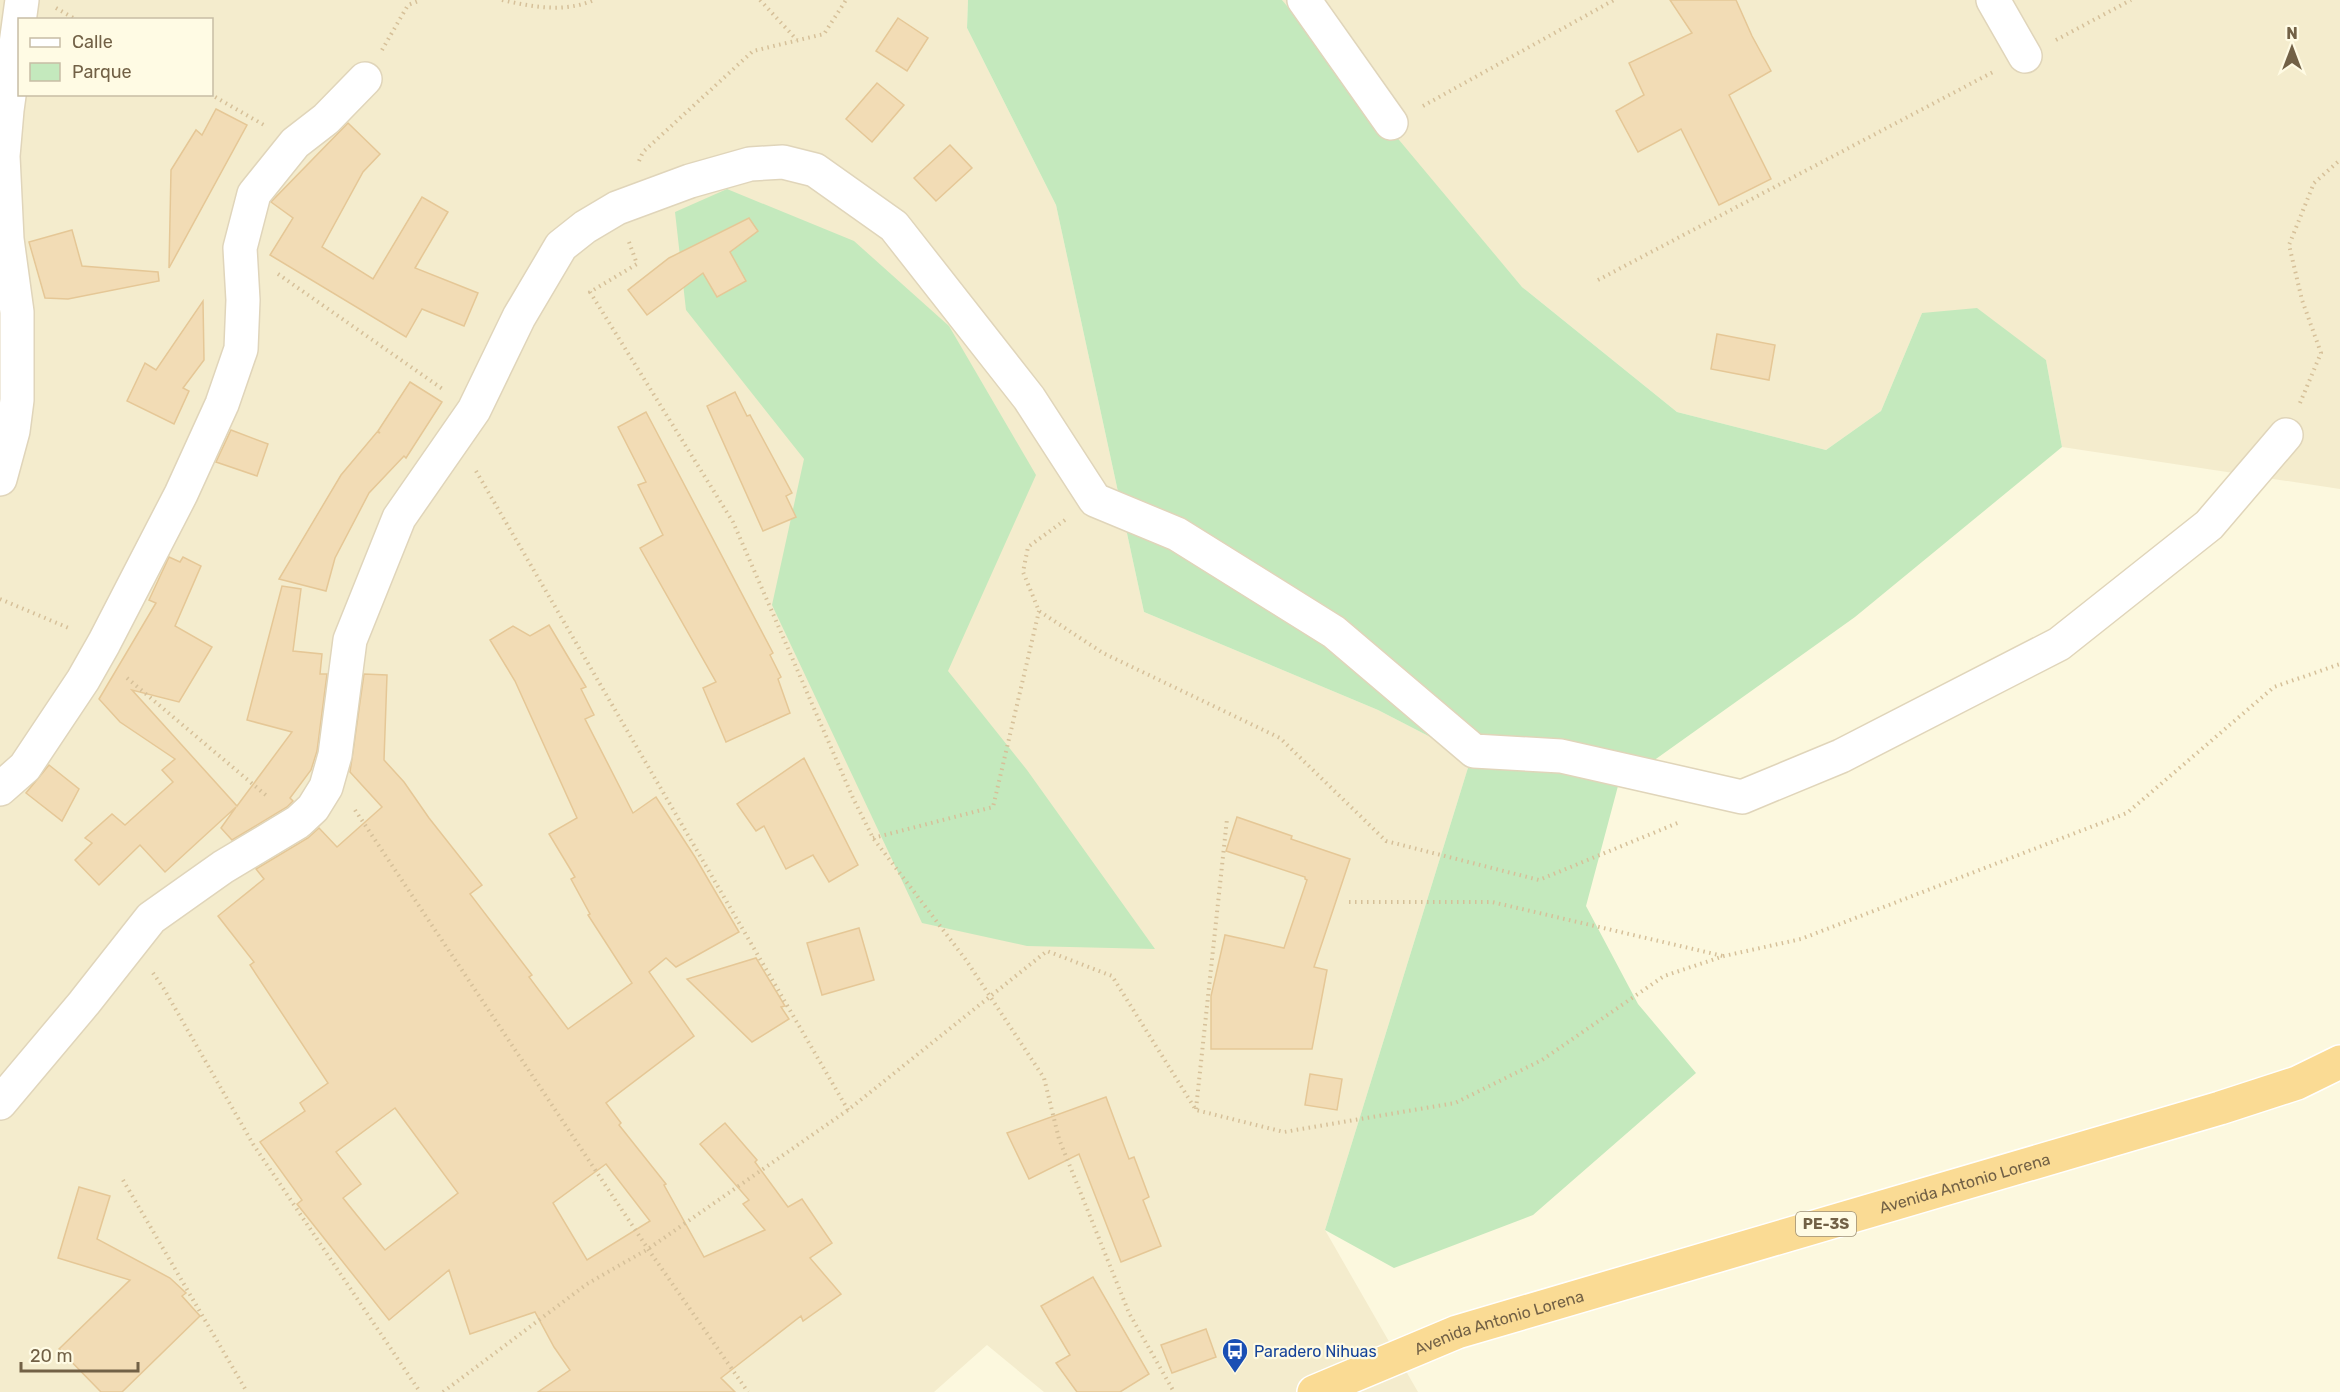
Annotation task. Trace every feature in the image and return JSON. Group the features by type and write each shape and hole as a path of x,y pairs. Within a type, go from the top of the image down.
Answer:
{"highway":[{"name":"Avenida Antonio Lorena","path":"1314,1392 1457,1332 2220,1108 2297,1083 2340,1062"}],"street":[{"path":"20,18 22,0"},
{"path":"1304,0 1391,123"},
{"path":"1993,0 2025,56"},
{"path":"0,479 13,431 17,400 17,312 7,239 3,156 18,29"},
{"path":"0,789 25,767 83,680 181,494 222,404 241,350 243,300 240,248 254,194 295,143 326,120 365,79"},
{"path":"0,1103 151,918 224,867 298,822 313,808 326,787 335,755 350,640 399,518 474,410 519,317 561,246 585,227 617,208 690,181 750,164 783,162 815,170 894,226 1029,398 1095,500 1177,534 1334,632 1474,751 1561,756 1742,797 1841,756 2059,644 2209,525 2286,435"}],"path":[{"path":"365,79 408,5 421,0"},
{"path":"502,0 538,8 580,6 594,0"},
{"path":"760,0 797,40"},
{"path":"846,0 824,34 753,51 643,152 617,208 637,264 590,292 733,522 853,798 873,838 991,995 1044,1078 1059,1139 1129,1313 1174,1392"},
{"path":"1391,123 1614,0"},
{"path":"1598,280 2131,0"},
{"path":"213,96 295,143"},
{"path":"2286,435 2321,353 2302,300 2289,245 2314,183 2340,160"},
{"path":"240,248 474,410"},
{"path":"475,469 848,1110"},
{"path":"1095,500 1028,547 1023,572 1039,611 1103,653 1280,738 1386,841 1539,880 1689,819"},
{"path":"0,599 104,643"},
{"path":"873,838 993,807 1039,611"},
{"path":"443,1392 587,1284 648,1249 848,1110 1047,951 1112,976 1196,1110 1284,1132 1455,1103 1542,1060 1665,976 1724,956 1801,939 2127,813 2274,687 2340,664"},
{"path":"123,674 298,822"},
{"path":"330,771 648,1249 748,1392"},
{"path":"1196,1110 1227,819"},
{"path":"1349,902 1492,902 1724,956"},
{"path":"131,943 164,989 253,1144 420,1392"},
{"path":"123,1180 247,1392"}],"shaded area":[{"path":"0,0 968,0 967,28 1056,205 1144,612 1378,710 1471,758 1325,1230 1418,1392 1044,1392 987,1345 934,1392 0,1392"},
{"path":"1282,0 2340,0 2340,489 2062,447 2046,360 1922,313 1881,411 1826,450 1677,412 1522,287 1304,33"}],"green space":[{"path":"968,0 1282,0 1522,287 1677,412 1826,450 1881,411 1922,313 1977,308 2046,360 2062,447 1855,617 1618,786 1586,906 1638,1004 1696,1073 1533,1215 1394,1268 1325,1230 1471,758 1378,710 1144,612 1056,205 967,28"},
{"path":"727,189 854,241 949,326 1036,475 948,671 1027,770 1155,949 1027,946 922,923 772,605 804,459 686,310 675,212"}],"building":[{"path":"1670,0 1736,0 1771,71 1729,95 1771,179 1719,205 1681,129 1638,152 1616,111 1644,95 1629,63 1692,33"},
{"path":"898,18 928,38 907,71 876,51"},
{"path":"877,83 904,105 872,142 846,119"},
{"path":"216,109 247,125 169,268 171,170 196,130 202,135"},
{"path":"348,123 380,154 363,172 322,247 373,279 422,197 448,212 415,268 478,293 464,326 422,309 406,337 270,255 293,218 271,202"},
{"path":"950,145 972,168 936,201 914,178"},
{"path":"749,218 758,231 730,252 746,281 717,297 703,273 647,315 628,290 669,258"},
{"path":"72,230 82,266 158,272 159,281 68,299 45,298 29,242"},
{"path":"203,301 204,360 183,388 189,391 174,424 127,401 145,363 156,370"},
{"path":"1717,334 1775,345 1769,380 1711,369"},
{"path":"410,382 442,402 406,458 404,456 369,493 335,558 326,591 279,579 341,475 377,432 380,433 378,431"},
{"path":"735,392 792,493 786,496 796,517 763,531 707,406"},
{"path":"646,412 773,653 770,655 781,677 778,679 790,713 726,742 703,688 716,682 640,548 663,535 638,485 646,482 618,427"},
{"path":"231,430 268,444 257,476 216,462"},
{"path":"169,557 180,562 183,557 201,566 175,626 212,647 179,702 132,690 237,806 292,732 247,720 282,586 301,589 293,651 322,654 320,674 327,674 317,751 311,770 290,798 293,801 287,807 232,840 221,828 236,807 165,872 140,845 99,885 75,860 92,843 85,838 112,814 125,825 173,782 162,770 175,759 120,722 99,699 156,603 149,600"},
{"path":"549,625 586,687 581,689 594,715 585,719 633,813 656,797 739,932 676,967 666,958 649,972 694,1036 606,1103 621,1123 619,1125 666,1184 664,1185 704,1257 765,1230 743,1204 749,1200 700,1144 725,1123 757,1160 755,1162 788,1207 802,1199 832,1243 810,1258 841,1294 803,1321 801,1316 721,1378 735,1392 538,1392 570,1370 554,1347 535,1312 470,1334 449,1270 389,1320 297,1204 302,1200 260,1142 305,1111 300,1103 328,1083 250,965 254,962 218,916 264,879 256,869 308,838 319,828 337,847 382,807 350,772 364,674 387,675 384,760 404,782 429,818 482,885 470,894 532,975 529,977 568,1029 632,983 588,915 590,914 571,879 575,877 549,834 577,818 515,681 490,640 513,626 530,636","holes":["395,1108 458,1193 385,1250 343,1198 361,1184 336,1152","606,1164 650,1221 587,1260 553,1203"]},
{"path":"804,758 858,865 829,882 813,855 786,869 764,826 756,831 737,804"},
{"path":"49,765 79,789 62,821 26,793"},
{"path":"1237,817 1292,836 1291,839 1350,859 1314,967 1327,970 1312,1049 1211,1049 1211,996 1225,935 1284,948 1307,880 1305,877 1226,851"},
{"path":"859,928 874,980 822,995 807,943"},
{"path":"756,958 785,1006 781,1007 789,1019 752,1042 687,979"},
{"path":"1310,1074 1342,1079 1337,1110 1305,1105"},
{"path":"1106,1097 1129,1159 1134,1157 1149,1197 1143,1200 1161,1246 1121,1262 1079,1154 1029,1179 1007,1133"},
{"path":"79,1187 110,1196 97,1239 170,1278 186,1293 182,1296 200,1316 122,1392 101,1392 59,1349 130,1280 58,1258"},
{"path":"1093,1277 1149,1374 1120,1392 1077,1392 1056,1363 1070,1355 1041,1306"},
{"path":"1206,1329 1216,1357 1172,1373 1161,1345"}],"place":[{"name":"Paradero Nihuas","path":"1235,1374"}]}
